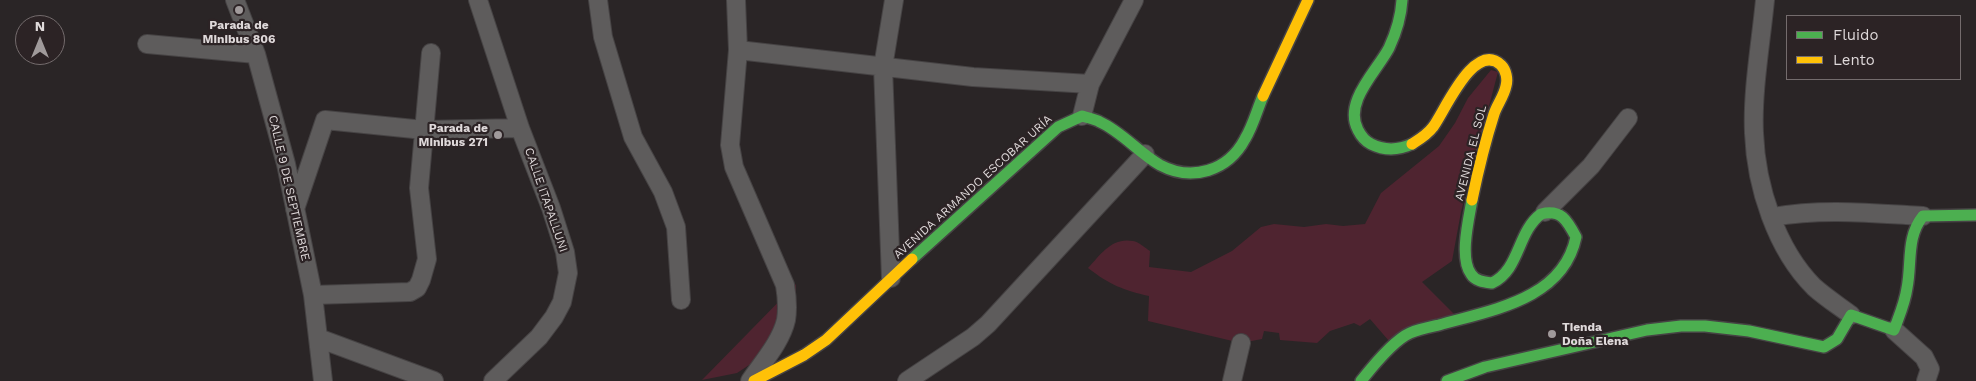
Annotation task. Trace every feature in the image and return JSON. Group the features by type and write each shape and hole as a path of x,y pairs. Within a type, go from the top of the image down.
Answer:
{"street":[{"name":"CALLE 9 DE SEPTIEMBRE","path":"235,0 256,54 286,164 313,295 323,381"},
{"name":"CALLE ITAPALLUNI","path":"478,0 520,128 551,208 565,252 568,274 562,302 554,317 539,336 493,381"},
{"path":"598,0 603,38 633,136 663,192 676,227 681,300"},
{"path":"736,0 738,50 730,144 733,160 747,197 786,285 788,306 786,322 752,381"},
{"path":"891,278 883,67 894,0"},
{"path":"1134,0 1090,84 1082,116 1101,122 1160,165 1177,171 1194,173 1210,171 1226,163 1245,140 1266,89 1308,0"},
{"name":"AVENIDA EL SOL","path":"1402,0 1401,20 1386,55 1357,100 1354,123 1358,132 1368,143 1385,149 1402,149 1422,138 1436,125 1458,86 1471,69 1484,61 1492,60 1502,65 1506,75 1506,86 1498,101 1472,197 1465,260 1469,273 1479,281 1492,283 1504,276 1511,266 1524,235 1535,217 1545,212"},
{"path":"1765,0 1756,84 1754,133 1762,191 1772,217 1783,243 1794,262 1814,287 1851,315 1894,330 1924,356 1930,369 1926,381"},
{"path":"147,44 256,54"},
{"path":"738,50 972,77 1090,84"},
{"path":"313,295 410,292 417,288 422,280 427,259 419,188 431,53"},
{"name":"AVENIDA ARMANDO ESCOBAR URÍA","path":"752,381 804,355 826,340 891,278 1058,127 1082,116"},
{"path":"1545,212 1591,166 1628,118"},
{"path":"294,210 325,120 424,130 520,128"},
{"path":"907,381 973,337 988,324 1145,154"},
{"path":"1772,217 1800,212 1845,211 1923,216 1976,215"},
{"path":"1361,381 1377,360 1409,333 1454,319 1514,304 1536,293 1556,275 1573,252 1576,237 1564,217 1555,212 1545,212"},
{"path":"1894,330 1903,307 1908,282 1912,233 1916,223 1923,216"},
{"path":"1447,381 1494,364 1647,330 1681,326 1705,326 1750,332 1824,347 1831,346 1836,342 1851,315"},
{"path":"318,338 434,381"},
{"path":"1232,381 1241,343"}],"shaded area":[{"path":"1491,70 1498,72 1461,212 1452,261 1422,282 1454,314 1389,341 1370,319 1360,326 1354,323 1330,331 1317,343 1280,340 1279,333 1264,331 1262,339 1241,343 1148,321 1149,296 1117,286 1088,268 1102,252 1113,244 1126,240 1140,244 1150,251 1149,267 1191,272 1232,251 1261,227 1274,224 1304,227 1326,224 1343,226 1365,224 1381,193 1439,146 1455,123 1468,98"},
{"path":"796,284 795,319 772,350 737,373 702,380"}],"traffic: fast":[{"path":"1402,0 1394,37 1384,57 1363,87 1355,109 1355,119 1358,130 1369,143 1381,148 1392,149 1412,144"},
{"path":"912,259 1058,127 1082,116 1094,119 1116,131 1160,165 1184,173 1196,173 1219,166 1238,150 1250,129 1263,96"},
{"path":"1361,381 1384,354 1404,336 1417,330 1481,314 1522,299 1541,289 1556,275 1569,258 1576,237 1570,226 1563,217 1554,213 1541,214 1527,231 1508,269 1501,277 1492,283 1477,280 1467,267 1465,248 1472,200"},
{"path":"1447,381 1485,367 1647,330 1681,326 1705,326 1749,331 1824,347 1837,339 1851,315 1894,330 1906,294 1910,250 1914,233 1923,216 1976,215"}],"traffic: slow":[{"path":"1263,96 1308,0"},
{"path":"1412,144 1426,135 1433,127 1461,81 1471,70 1481,62 1491,60 1501,65 1506,75 1506,86 1495,111 1472,200"},
{"path":"754,381 804,355 826,340 912,259"}],"place":[{"name":"Parada de Minibus 806","path":"239,10"},
{"name":"Parada de Minibus 271","path":"498,135"},
{"name":"Tienda Doña Elena","path":"1552,334"}]}
